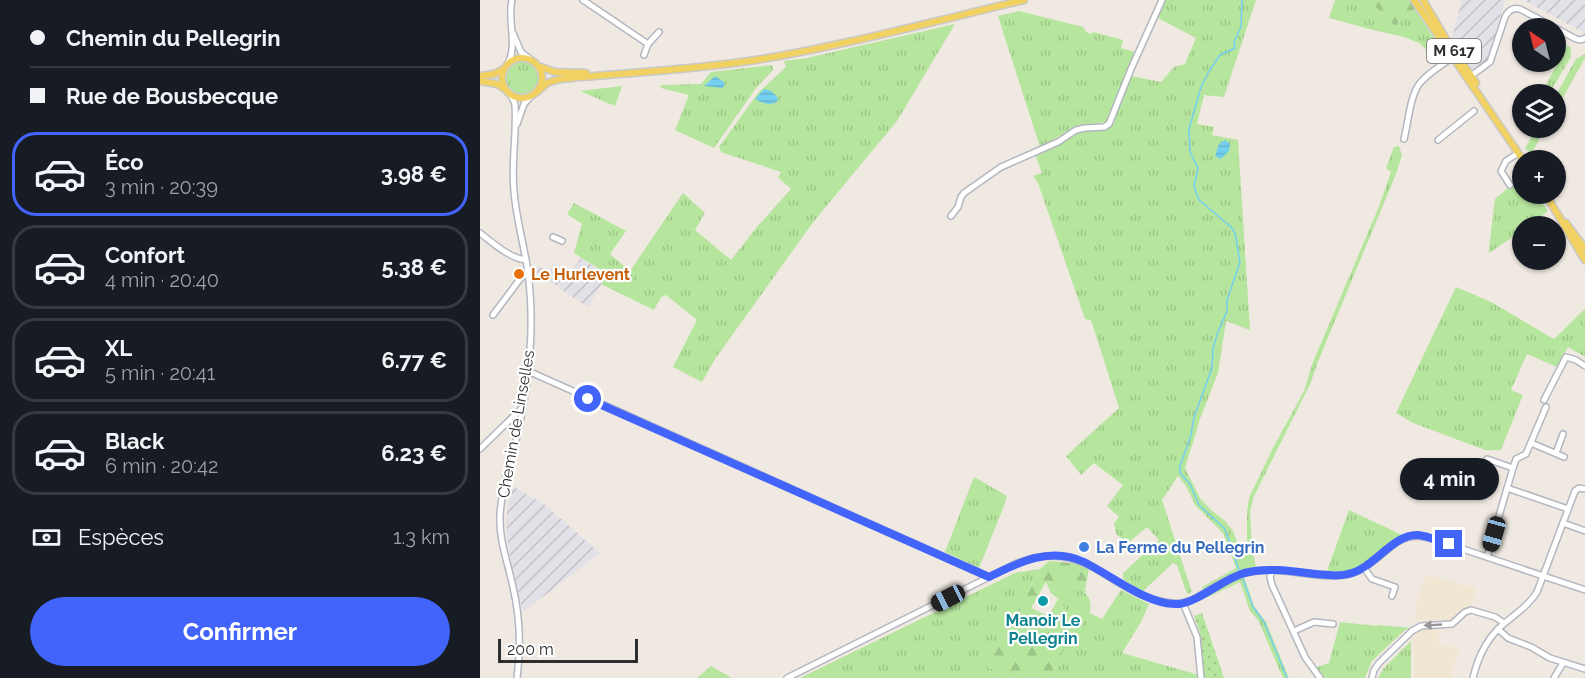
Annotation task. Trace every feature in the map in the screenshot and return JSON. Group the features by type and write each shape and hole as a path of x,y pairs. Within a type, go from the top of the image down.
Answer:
{"main road":[{"path":"480,81 497,84 519,98 534,94 544,85 556,80 705,67 778,56 1024,0"},
{"name":"M 617","path":"1414,0 1479,89 1479,107 1515,150"},
{"name":"M 617","path":"1423,0 1454,56"},
{"path":"480,76 494,74 518,58 530,59 546,70 555,72 617,74"},
{"path":"534,94 541,86 542,78 538,64"},
{"path":"506,66 502,79 507,91"},
{"path":"1566,224 1585,249"},
{"path":"1566,228 1585,259"}],"street":[{"path":"506,66 512,52 510,13 512,0"},
{"path":"583,0 648,44"},
{"path":"951,216 964,193 1001,167 1058,142 1079,129 1104,127 1109,124 1162,0"},
{"path":"1469,77 1490,62 1505,17 1512,9 1520,9 1576,39 1585,38"},
{"path":"511,25 521,52 530,59"},
{"path":"644,55 648,44 659,32"},
{"path":"1404,139 1418,86 1454,56"},
{"name":"Chemin de Linselles","path":"507,91 515,105 514,190 528,272 531,327 528,371 514,448 504,486 500,521 502,546 512,581 517,613 519,650 517,678"},
{"path":"514,134 524,104 534,94"},
{"path":"1438,140 1479,107"},
{"path":"1510,185 1501,171 1506,161 1512,157"},
{"path":"480,233 511,255 526,260"},
{"path":"553,237 562,241"},
{"path":"493,315 528,272"},
{"path":"1487,557 1515,460 1526,454 1566,357 1585,366"},
{"path":"528,371 989,577"},
{"path":"480,449 522,408"},
{"path":"1556,453 1563,434"},
{"path":"1531,443 1564,457"},
{"path":"1487,459 1513,468"},
{"path":"1507,488 1568,509"},
{"path":"1473,678 1484,648 1498,629 1530,603 1537,592 1575,491 1582,489"},
{"path":"1563,523 1585,531"},
{"path":"787,678 989,577 1028,559 1049,556 1063,556 1083,561 1147,597 1173,604 1191,600 1236,576 1252,572 1272,570 1339,576 1350,574 1364,568 1401,540 1415,535 1585,590"},
{"path":"1364,568 1372,579 1395,587 1392,596"},
{"path":"1272,570 1270,577 1272,585 1307,660 1320,678"},
{"path":"1183,603 1197,637 1201,678"},
{"path":"1372,678 1377,665 1421,626 1452,624 1465,612 1472,610 1495,617 1504,623"},
{"path":"1294,631 1314,622 1333,624"},
{"path":"1498,629 1508,638 1547,656 1585,669"},
{"path":"1554,678 1563,663"}],"shaded area":[{"path":"1462,0 1505,0 1487,61 1472,71 1451,40"},
{"path":"1523,0 1585,0 1585,35 1566,23 1566,18 1557,18"},
{"path":"581,258 607,275 588,307 546,280 531,279 530,272 537,266 549,271 554,263 569,271"},
{"path":"510,485 544,504 600,553 523,612 508,547 506,521"},
{"path":"1426,575 1476,588 1470,607 1462,609 1452,620 1414,620 1418,597"},
{"path":"1439,628 1439,646 1459,647 1451,678 1414,678 1416,633 1422,629"}],"green space":[{"path":"1166,0 1256,0 1224,97 1204,95 1197,124 1214,127 1212,135 1238,140 1250,330 1226,321 1218,373 1200,419 1185,468 1200,498 1233,531 1240,550 1247,547 1249,498 1304,391 1313,362 1380,204 1391,172 1386,168 1394,147 1399,146 1402,155 1311,382 1254,496 1250,511 1256,568 1242,572 1254,606 1266,622 1289,678 1283,678 1258,620 1250,611 1240,582 1206,598 1202,587 1236,568 1223,533 1195,505 1186,486 1178,476 1162,500 1192,592 1187,594 1177,565 1173,563 1143,591 1140,591 1123,579 1123,573 1159,540 1147,527 1128,543 1116,534 1114,523 1119,517 1107,506 1123,485 1094,463 1081,475 1066,456 1119,408 1091,320 1085,319 1038,183 1033,176 1042,173 1035,154 1078,133 1113,125 1131,76 1161,82 1174,67 1185,64 1196,38 1156,17"},
{"path":"1335,0 1368,0 1395,26 1415,9 1447,58 1437,65 1430,53 1419,43 1329,18"},
{"path":"1368,0 1409,0 1415,9 1395,26"},
{"path":"1019,11 1083,27 1091,34 1093,32 1123,40 1121,48 1135,52 1107,122 1080,125 1040,147 998,16"},
{"path":"955,24 897,121 814,221 715,359 702,382 673,367 697,320 666,295 661,297 654,310 601,284 607,274 574,253 582,224 567,214 574,203 626,231 610,254 630,271 683,193 705,213 695,230 731,260 791,189 778,177 781,172 721,152 719,147 758,93 786,67 784,61 807,58"},
{"path":"1571,47 1571,57 1566,65 1566,48"},
{"path":"1585,54 1566,92 1566,84 1562,84 1576,59"},
{"path":"522,61 534,66 539,78 534,90 522,95 510,90 505,78 510,66"},
{"path":"772,65 773,70 756,88 714,148 675,130 689,95 661,88 661,85 701,84 711,72"},
{"path":"1553,72 1562,72 1555,84 1546,84"},
{"path":"622,86 615,106 580,91"},
{"path":"1531,138 1540,138 1533,150 1525,148"},
{"path":"1512,185 1512,204 1543,204 1548,211 1541,216 1512,216 1512,238 1489,253 1495,199"},
{"path":"1456,287 1491,302 1554,339 1585,309 1585,357 1568,347 1557,367 1527,354 1511,390 1523,395 1501,450 1485,450 1413,423 1396,413"},
{"path":"974,477 1007,496 979,568 945,552"},
{"path":"1349,510 1402,535 1355,569 1341,572 1327,571"},
{"path":"1049,561 1086,566 1089,569 1085,590 1087,593 1068,585 1046,582 1031,608 1049,616 1058,599 1062,602 1068,618 1082,627 1074,641 1069,640 1050,678 1013,678 987,667 1040,569"},
{"path":"1040,569 987,667 1013,678 800,678 1015,573"},
{"path":"1046,582 1070,586 1084,592 1091,604 1090,613 1102,619 1121,590 1149,604 1122,653 1203,678 1050,678 1069,640 1067,618 1062,602 1051,593"},
{"path":"1202,613 1224,678 1203,678 1198,634 1200,633 1194,616"},
{"path":"1340,622 1412,628 1405,630 1372,661 1365,678 1325,678 1315,668 1329,663"},
{"path":"1411,641 1411,678 1378,678 1383,669"},
{"path":"711,666 732,678 697,678"}],"water":[{"path":"715,76 725,83 723,88 704,86"},
{"path":"764,89 771,91 778,98 777,102 769,104 755,99"},
{"path":"1225,140 1230,144 1229,151 1221,159 1215,156 1219,144"}],"waterway":[{"path":"1239,570 1225,529 1199,505 1190,484 1180,473 1180,466 1191,435 1194,417 1212,368 1213,348 1227,311 1227,300 1240,262 1235,233 1199,200 1194,186 1198,168 1190,152 1189,129 1201,87 1209,71 1220,55 1235,48 1234,42 1241,27 1242,0"},
{"path":"1243,579 1253,607 1264,622 1287,678"}],"place":[{"name":"Le Hurlevent","path":"519,274"},
{"name":"La Ferme du Pellegrin","path":"1084,547"},
{"name":"Manoir Le Pellegrin","path":"1043,601"}],"route":[{"path":"588,399 989,577 1028,559 1063,556 1083,561 1151,599 1177,604 1191,600 1233,577 1263,570 1335,576 1357,572 1399,541 1410,536 1422,536 1449,544"}]}
